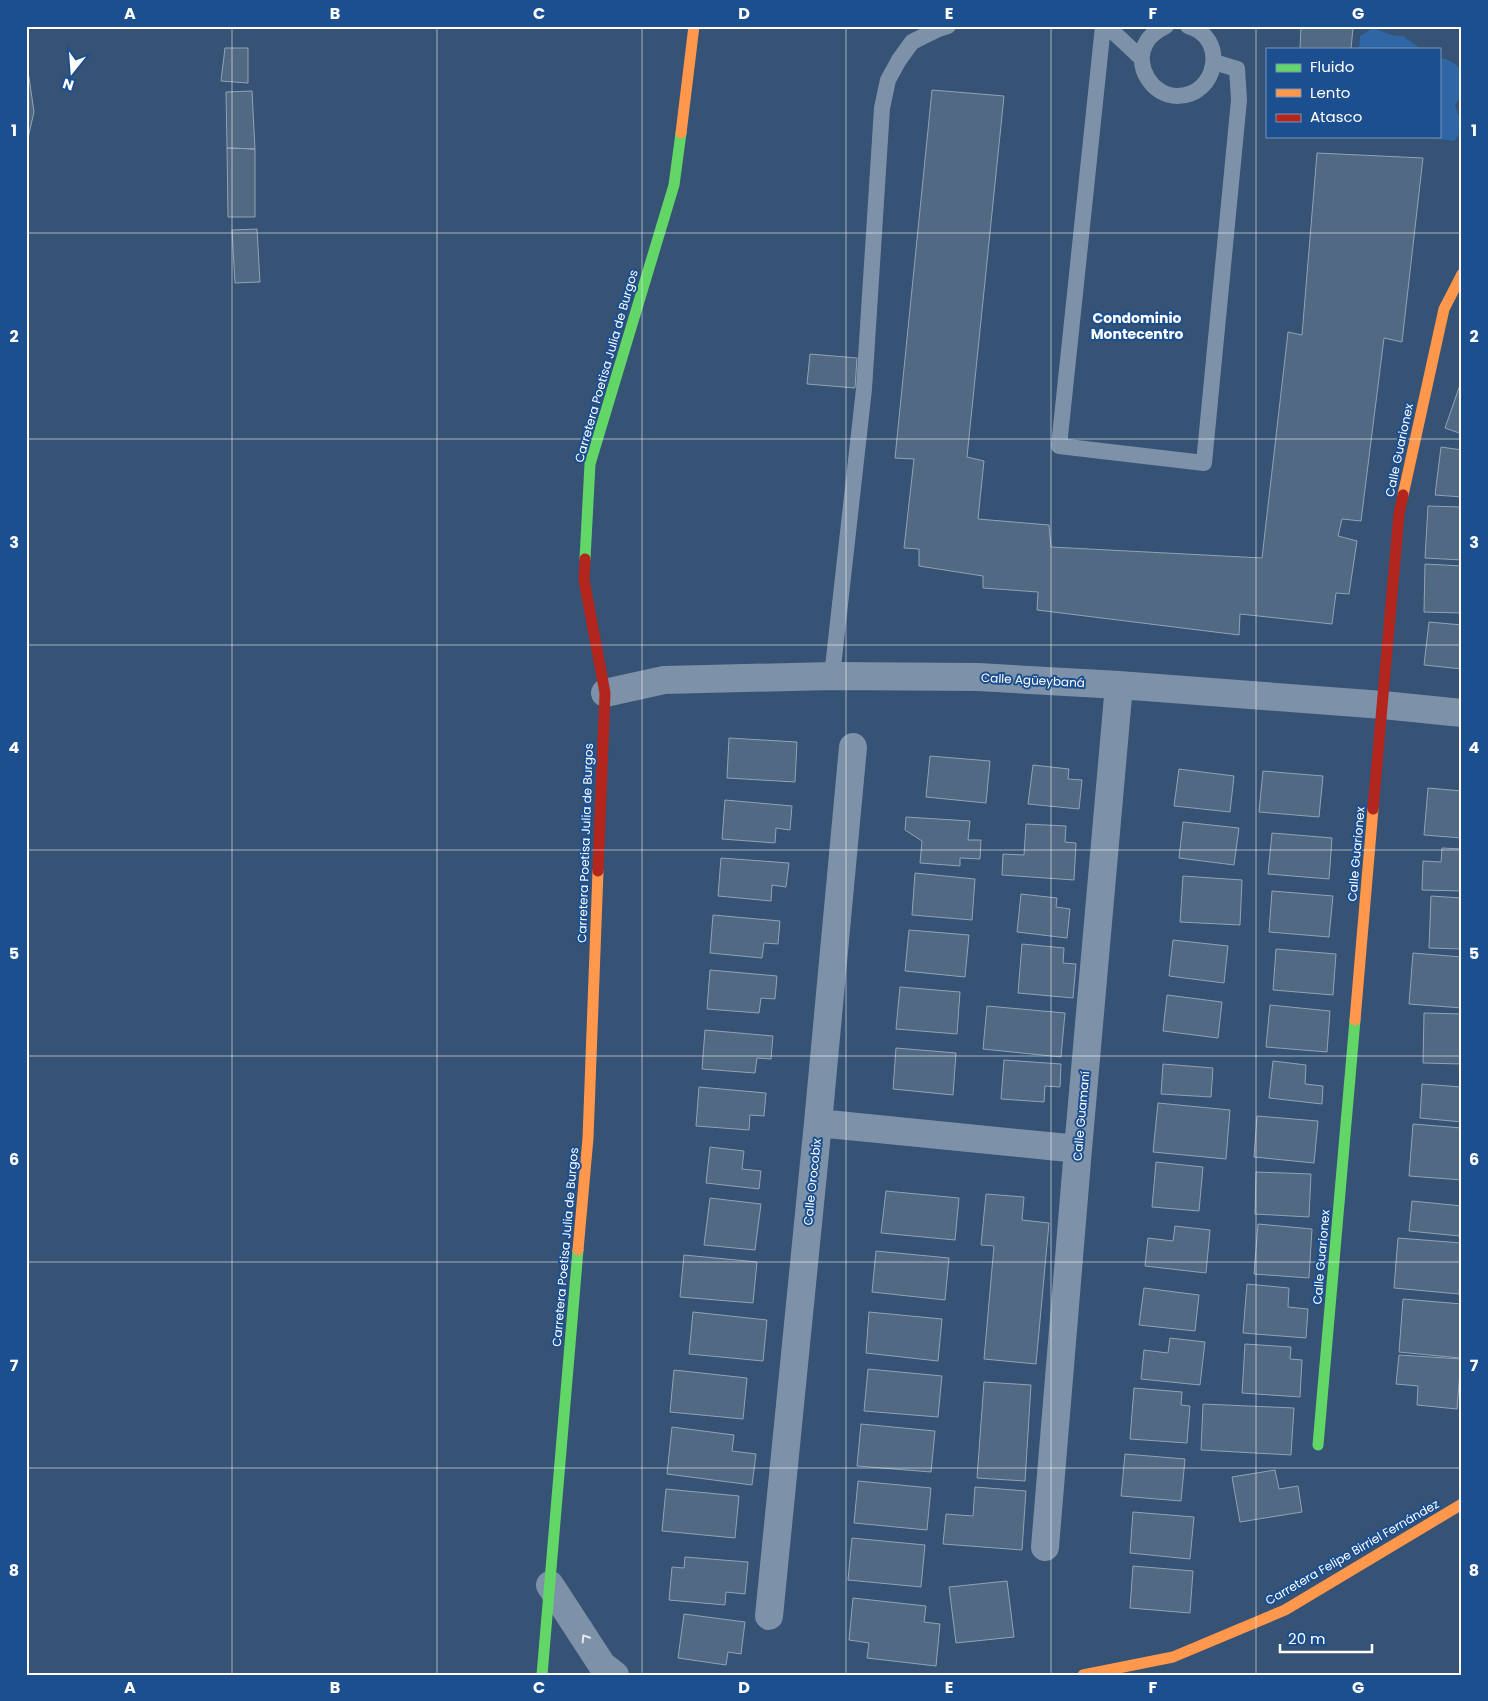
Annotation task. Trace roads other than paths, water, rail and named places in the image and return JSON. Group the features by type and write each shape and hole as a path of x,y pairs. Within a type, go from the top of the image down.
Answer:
{"street":[{"name":"Carretera Poetisa Julia de Burgos","path":"542,1675 588,1138 605,693 584,580 590,464 674,185 694,26"},
{"name":"Calle Guarionex","path":"1318,1445 1399,514 1444,309 1462,274"},
{"name":"Calle Agüeybaná","path":"605,693 664,680 832,676 978,677 1119,685 1383,705 1462,713"},
{"name":"Calle Guamaní","path":"1045,1547 1119,685"},
{"name":"Calle Orocobix","path":"769,1616 818,1123 852,747"},
{"path":"818,1123 1078,1149"},
{"name":"Carretera Felipe Birriel Fernández","path":"1083,1675 1173,1657 1285,1610 1462,1504"},
{"path":"550,1585 602,1665 615,1675"}],"lane":[{"path":"832,676 864,389 882,108 888,80 912,42 948,26"},
{"path":"1103,26 1059,446 1204,463 1239,100 1237,69 1214,62"},
{"path":"1107,26 1141,58"},
{"path":"1166,26 1153,33 1145,44 1141,58 1144,72 1151,84 1162,93 1175,96 1190,94 1202,87 1210,76 1214,62 1212,48 1205,36 1188,26"}],"district":[{"name":"Condominio Montecentro","path":"1137,326"}]}
